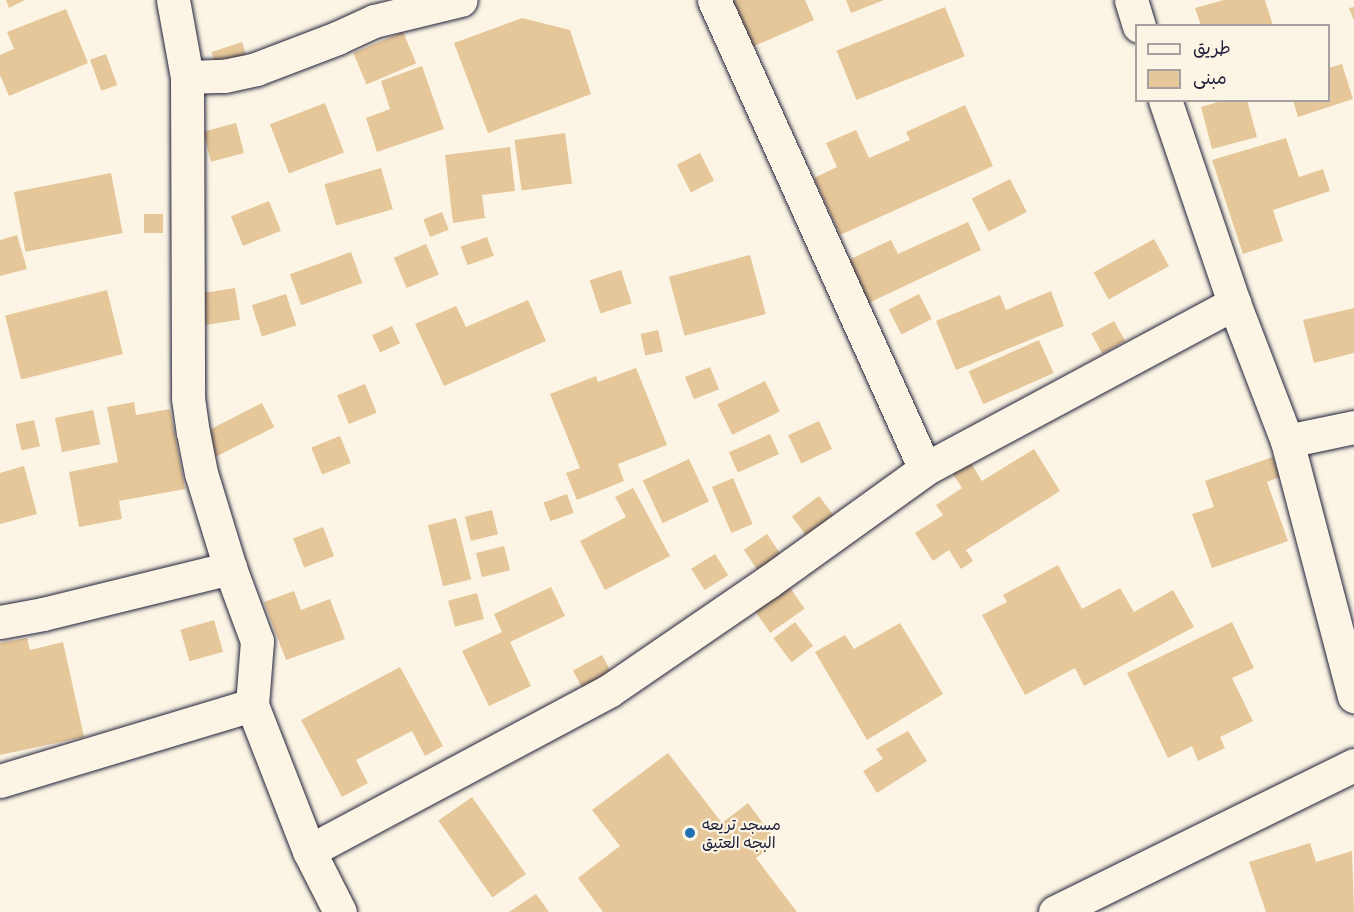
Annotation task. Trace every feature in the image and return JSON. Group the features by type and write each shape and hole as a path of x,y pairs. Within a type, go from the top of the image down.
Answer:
{"street":[{"path":"173,0 187,77 188,398 201,473 230,568 257,641 252,705 309,851 340,912"},
{"path":"187,77 224,76 256,69 337,38 374,21 461,0"},
{"path":"714,0 925,469"},
{"path":"1131,0 1138,24"},
{"path":"1166,102 1234,303 1287,441 1354,696"},
{"path":"309,851 610,690 768,582 925,469 1234,303"},
{"path":"1287,441 1354,427"},
{"path":"0,622 43,614 230,568"},
{"path":"0,781 252,705"},
{"path":"1055,912 1354,765"}],"building":[{"path":"6,0 25,0 9,8"},
{"path":"731,0 805,0 814,20 752,47"},
{"path":"846,0 884,0 851,13"},
{"path":"1224,0 1265,0 1272,24 1200,24 1195,8"},
{"path":"945,7 965,56 856,100 837,51"},
{"path":"1354,7 1354,21 1349,8"},
{"path":"66,9 88,63 9,96 0,75 0,55 14,49 7,32"},
{"path":"522,18 570,30 591,94 488,133 454,43"},
{"path":"403,32 416,63 367,84 353,53"},
{"path":"242,42 248,60 217,70 212,52"},
{"path":"106,54 117,85 101,91 90,60"},
{"path":"1342,64 1353,99 1298,117 1294,102 1330,102 1330,67"},
{"path":"422,66 444,129 377,152 366,118 390,109 381,81"},
{"path":"1218,102 1248,102 1257,137 1212,149 1201,107"},
{"path":"325,103 344,152 289,174 270,124"},
{"path":"965,105 993,166 840,235 814,178 837,167 826,143 856,130 869,158 910,140 906,132"},
{"path":"236,123 244,153 211,162 203,132"},
{"path":"565,133 572,184 522,191 514,140"},
{"path":"1286,138 1299,177 1323,169 1330,191 1273,210 1283,241 1243,254 1212,160"},
{"path":"510,147 515,191 482,195 485,218 453,223 445,155"},
{"path":"700,153 714,181 691,192 677,165"},
{"path":"381,168 393,209 336,226 324,184"},
{"path":"111,173 123,233 25,252 14,192"},
{"path":"1010,179 1027,212 988,231 972,199"},
{"path":"269,201 281,231 243,246 231,216"},
{"path":"442,212 449,230 430,237 423,219"},
{"path":"144,214 163,214 163,233 144,233"},
{"path":"968,222 981,250 860,307 840,264 891,240 898,254"},
{"path":"17,235 27,269 0,276 0,240"},
{"path":"487,237 494,256 468,265 461,247"},
{"path":"1154,239 1169,266 1109,300 1094,272"},
{"path":"426,244 439,274 407,288 394,258"},
{"path":"351,252 362,283 301,305 290,274"},
{"path":"750,255 766,314 685,336 669,277"},
{"path":"621,270 632,303 600,313 590,280"},
{"path":"235,288 240,320 206,325 201,293"},
{"path":"107,290 123,354 21,379 5,315"},
{"path":"1051,291 1064,326 956,370 936,321 1000,295 1006,310"},
{"path":"286,294 296,325 262,337 252,305"},
{"path":"919,294 932,319 901,334 889,309"},
{"path":"528,300 546,341 444,386 415,324 456,306 466,327"},
{"path":"1354,308 1354,353 1314,363 1303,320"},
{"path":"1114,321 1125,341 1102,354 1091,334"},
{"path":"392,326 400,343 380,353 372,335"},
{"path":"658,330 663,351 645,355 640,334"},
{"path":"1039,340 1054,373 983,404 969,371"},
{"path":"710,367 719,389 694,399 685,377"},
{"path":"636,368 667,445 618,464 624,481 577,500 566,473 580,468 550,394 596,376 598,382"},
{"path":"765,381 780,412 732,435 717,404"},
{"path":"365,384 377,413 349,424 337,395"},
{"path":"134,402 136,415 170,409 185,489 119,501 122,519 79,527 69,472 118,462 107,407"},
{"path":"262,403 274,427 216,457 204,433"},
{"path":"93,410 100,444 62,452 55,418"},
{"path":"34,420 40,446 22,451 15,424"},
{"path":"819,421 832,449 801,463 788,435"},
{"path":"770,434 779,454 738,472 729,452"},
{"path":"340,436 351,463 322,475 311,448"},
{"path":"1034,449 1060,491 966,550 973,561 961,569 949,550 933,561 915,533 943,515 936,505 962,488 951,471 969,460 982,481"},
{"path":"1273,457 1280,477 1267,482 1288,541 1212,568 1192,514 1214,507 1205,481"},
{"path":"689,459 709,502 663,523 643,481"},
{"path":"24,466 37,514 0,524 0,473"},
{"path":"733,478 753,524 731,533 712,487"},
{"path":"633,488 670,556 605,590 580,541 626,517 615,497"},
{"path":"567,494 574,513 550,521 544,503"},
{"path":"819,496 835,517 807,537 792,516"},
{"path":"492,510 498,534 471,541 465,517"},
{"path":"456,518 471,579 443,586 428,525"},
{"path":"323,527 334,556 304,567 293,538"},
{"path":"767,534 781,555 758,570 744,550"},
{"path":"504,546 510,570 482,577 476,553"},
{"path":"715,554 728,575 705,590 691,569"},
{"path":"1058,565 1082,609 1120,588 1134,612 1173,590 1194,627 1084,686 1075,668 1025,695 982,615 1007,602 1003,595"},
{"path":"788,585 805,609 770,633 754,609"},
{"path":"551,587 565,616 510,642 531,686 489,706 462,651 502,632 494,614"},
{"path":"294,591 301,610 330,599 345,639 286,660 264,602"},
{"path":"477,593 484,619 455,627 448,601"},
{"path":"214,620 223,652 189,661 180,630"},
{"path":"795,622 813,646 791,662 773,638"},
{"path":"1232,622 1254,668 1232,678 1253,721 1220,737 1225,748 1198,761 1192,746 1168,758 1127,673"},
{"path":"900,623 943,694 867,740 815,652 845,635 854,649"},
{"path":"27,638 30,650 63,642 84,737 0,755 0,643"},
{"path":"602,655 612,674 583,689 573,670"},
{"path":"400,667 443,746 425,756 412,731 356,760 368,783 342,797 301,720"},
{"path":"908,731 927,761 877,793 863,771 883,759 876,749"},
{"name":"مسجد تريعه البجه العتيق","path":"668,753 722,823 748,803 777,842 756,858 797,912 603,912 578,878 620,846 592,810"},
{"path":"472,797 526,874 492,898 438,821"},
{"path":"1310,843 1316,862 1352,851 1354,912 1266,912 1249,862"},
{"path":"536,894 549,912 509,912"}],"place":[{"name":"مسجد تريعه البجه العتيق","path":"690,833"}]}
